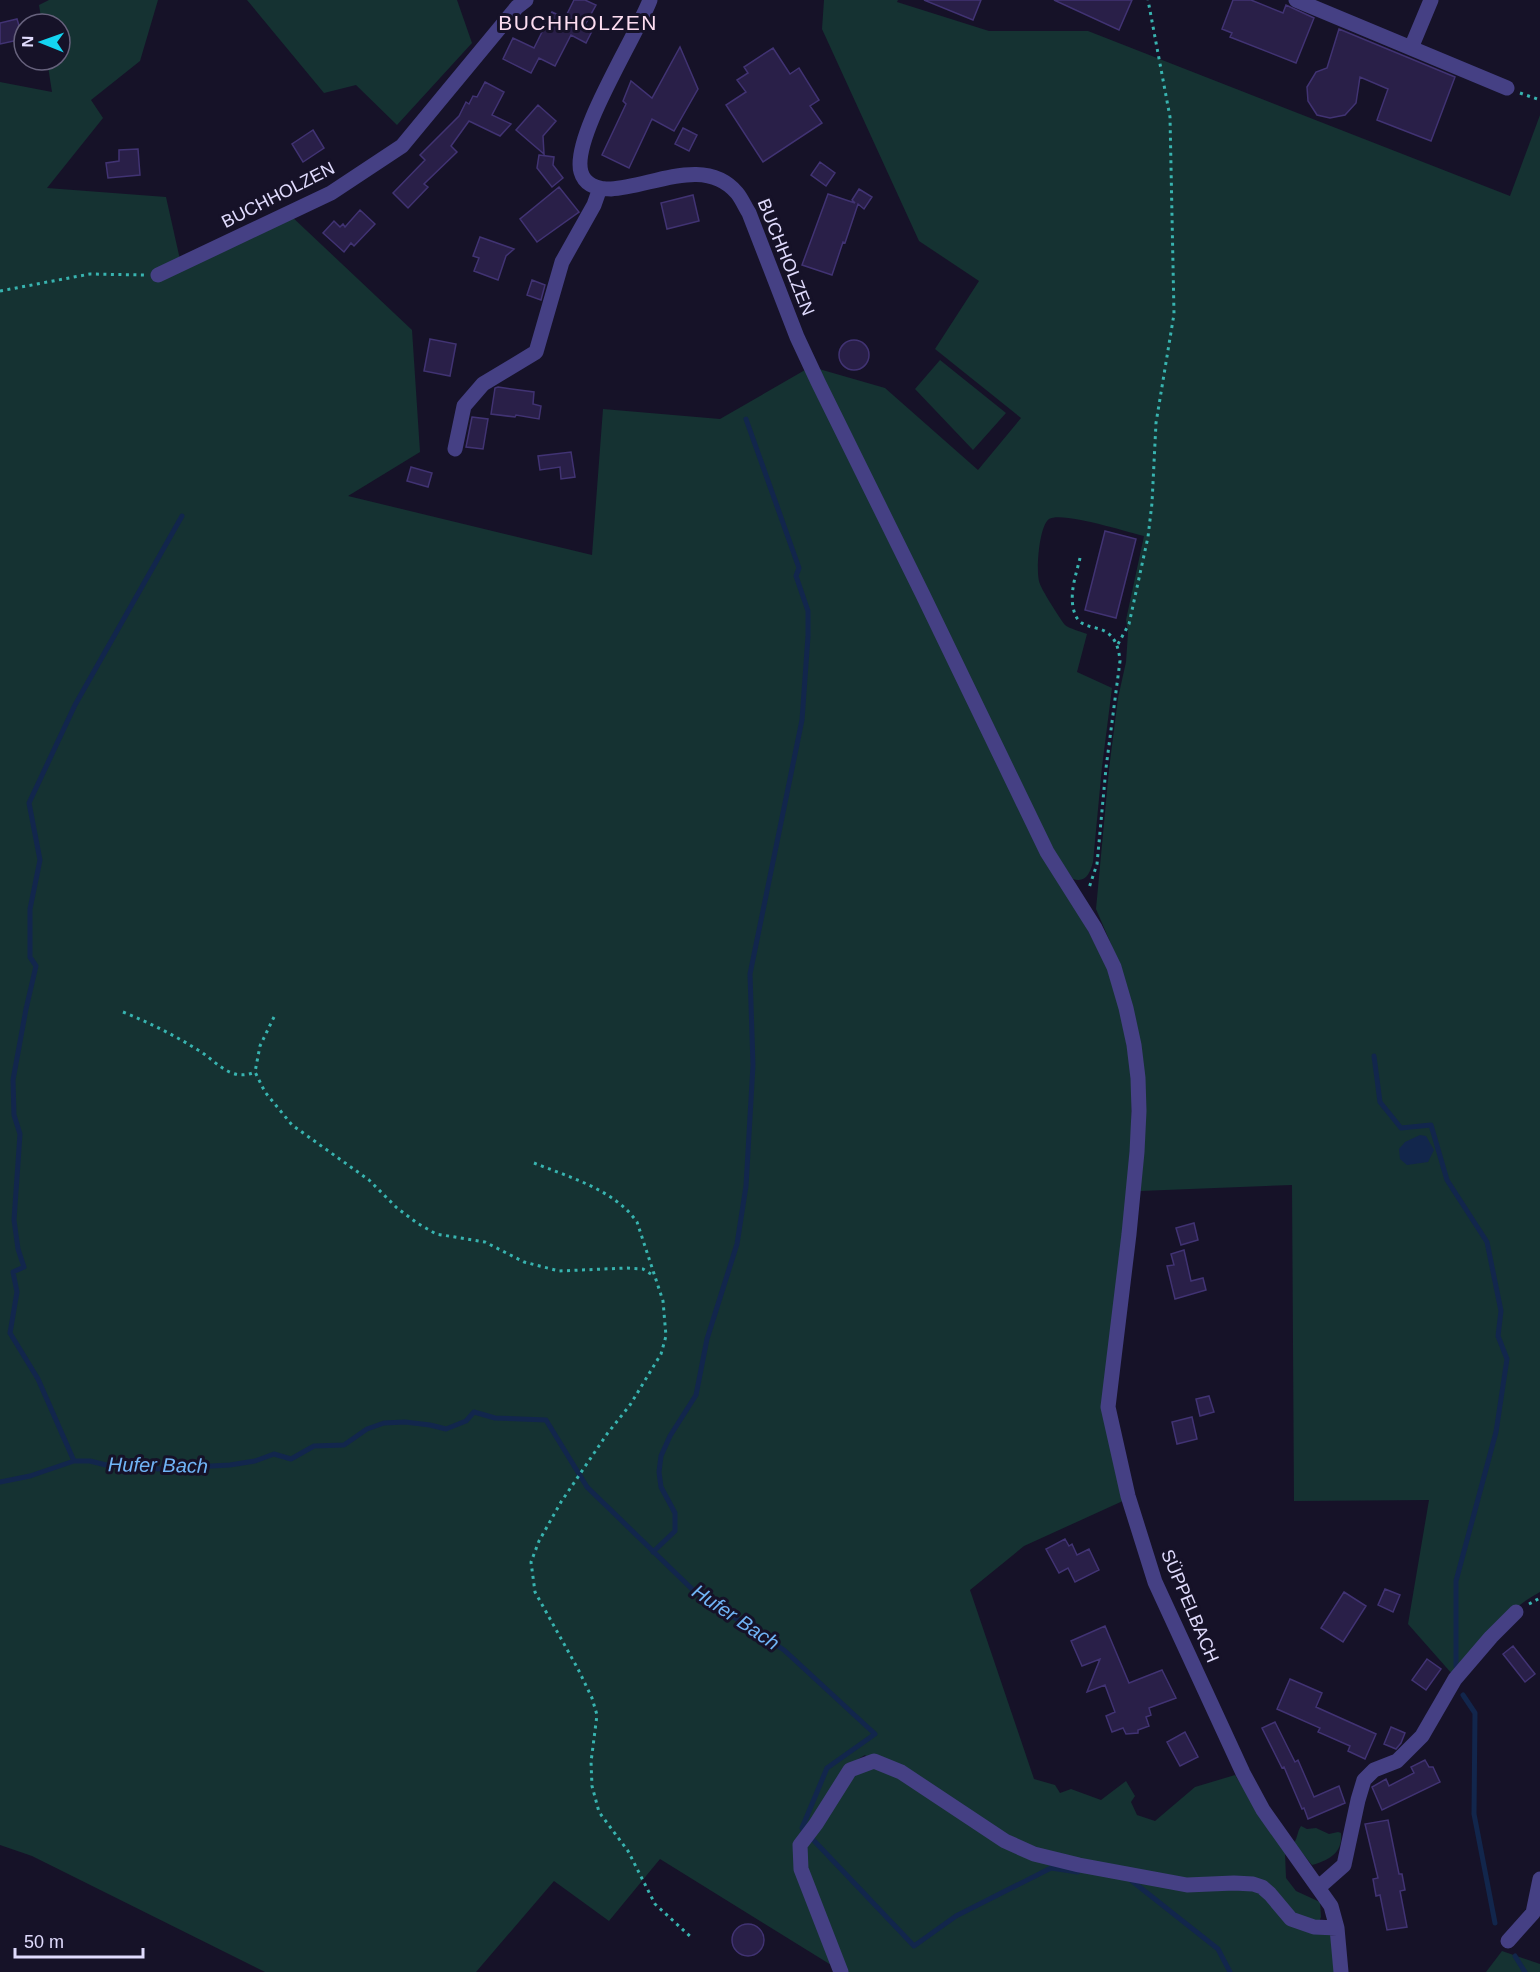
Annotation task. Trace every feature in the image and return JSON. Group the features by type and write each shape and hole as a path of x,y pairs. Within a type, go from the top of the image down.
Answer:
{"street":[{"name":"BUCHHOLZEN","path":"158,275 331,193 402,146 517,7 526,0"},
{"path":"455,449 464,406 483,384 536,352 562,262 594,205 600,188 587,182 581,172 580,159 583,145 597,107 650,0"},
{"path":"1296,0 1507,88"},
{"path":"1411,48 1431,0"},
{"name":"BUCHHOLZEN","path":"600,188 621,188 695,174 717,178 737,192 749,213 796,337 1047,852 1078,900"},
{"name":"SÜPPELBACH","path":"1078,900 1108,953 1126,1008 1138,1078 1137,1152 1108,1407 1128,1496 1155,1582 1242,1773 1263,1810 1331,1906 1337,1928 1341,1972"},
{"path":"1319,1887 1344,1865 1364,1780 1374,1770 1397,1761 1422,1736 1455,1679 1516,1611"},
{"path":"841,1972 801,1869 800,1845 850,1770 874,1761 901,1772 1005,1841 1034,1854 1187,1886 1234,1882 1253,1884 1262,1887 1270,1894 1291,1918 1314,1927 1337,1928"},
{"path":"1508,1941 1533,1913 1540,1879"}],"path":[{"path":"1078,900 1090,886 1097,864 1106,768 1120,661 1118,644 1129,624 1148,537 1156,423 1174,314 1170,117 1148,0"},
{"path":"1507,88 1540,100"},
{"path":"0,291 90,274 158,275"},
{"path":"1080,558 1072,592 1075,615 1079,621 1108,633 1118,644"},
{"path":"123,1012 151,1023 182,1040 222,1068 235,1074 247,1075 255,1072"},
{"path":"274,1017 260,1046 255,1072 265,1092 292,1125 369,1180 397,1208 417,1223 436,1234 485,1242 524,1262 559,1271 642,1269 656,1277"},
{"path":"534,1163 589,1186 630,1211 637,1222 663,1301 666,1336 661,1354 630,1405 561,1502 534,1551 531,1563 536,1592 578,1669 592,1698 597,1715 591,1762 592,1786 599,1812 628,1851 655,1904 693,1939"}],"green space":[{"path":"49,0 158,0 140,61 91,100 103,118 47,188 166,197 181,264 289,214 412,330 420,452 348,496 592,555 603,409 720,419 805,370 1108,970 1123,1022 1132,1078 1131,1147 1105,1406 1125,1500 1024,1546 970,1590 1034,1779 1055,1785 1060,1793 1071,1789 1101,1800 1126,1781 1135,1796 1131,1802 1137,1815 1155,1821 1195,1787 1235,1775 1285,1852 1286,1878 1296,1891 1320,1902 1321,1917 1316,1929 1331,1934 1335,1972 848,1972 836,1968 660,1859 609,1921 554,1881 476,1972 265,1972 32,1856 0,1845 0,82 52,92 49,72 72,72 72,12 40,12 39,5","holes":["865,1755 875,1766 846,1780 848,1765"]},
{"path":"247,0 457,0 472,43 397,125 356,85 324,93"},
{"path":"824,0 898,0 897,2 989,31 1088,31 1510,196 1540,115 1540,1592 1504,1618 1453,1675 1408,1624 1429,1500 1294,1501 1292,1185 1140,1191 1145,1135 1111,944 1096,909 1109,769 1118,698 1126,662 1128,633 1126,620 1144,536 1080,520 1056,517 1049,519 1046,523 1039,548 1040,585 1065,625 1087,634 1077,672 1112,688 1093,862 1089,873 1081,880 1077,880 1073,879 1051,847 819,369 885,388 978,470 1021,418 935,349 979,281 919,241 822,29"},
{"path":"940,360 1006,413 973,450 915,389"},
{"path":"1301,1826 1307,1829 1316,1828 1329,1834 1341,1833 1340,1846 1334,1855 1312,1865 1294,1843"},
{"path":"1502,1951 1540,1964 1540,1972 1486,1972"}],"water":[{"path":"1420,1135 1426,1136 1434,1150 1428,1162 1407,1165 1400,1159 1399,1149 1405,1142"}],"building":[{"path":"574,0 585,0 596,5 585,25 593,29 586,43 571,35 555,66 539,58 531,73 503,59 513,38 534,48 552,12 565,18"},
{"path":"924,0 981,0 973,20"},
{"path":"1054,0 1132,0 1119,30"},
{"path":"1233,0 1251,0 1283,13 1286,5 1314,18 1296,63 1230,37 1232,33 1222,29"},
{"path":"12,20 12,41 0,44 0,23"},
{"path":"1339,29 1455,77 1431,141 1377,120 1388,89 1360,77 1356,103 1345,115 1330,118 1317,115 1308,101 1307,87 1316,72 1327,68"},
{"path":"680,47 698,89 674,131 652,119 629,168 602,155 626,104 623,101 631,81 652,98"},
{"path":"773,48 790,74 799,68 819,100 810,106 822,123 763,162 726,105 746,92 737,80 748,73 744,67"},
{"path":"485,82 504,92 492,115 511,124 500,136 469,121 451,146 457,152 424,184 428,187 408,208 393,193 425,160 420,155 459,116 466,102 469,104 473,96 477,97"},
{"path":"538,105 556,121 543,136 544,154 516,130"},
{"path":"683,128 697,135 689,151 675,144"},
{"path":"313,130 324,148 303,162 292,144"},
{"path":"138,149 140,175 108,178 106,163 119,161 119,150"},
{"path":"539,155 554,157 553,165 563,178 552,187 537,168"},
{"path":"820,162 835,173 826,186 811,175"},
{"path":"559,187 579,212 537,242 520,219"},
{"path":"859,189 872,197 864,209 858,204 832,275 802,265 828,194 855,203 852,200"},
{"path":"693,195 699,221 667,229 661,203"},
{"path":"360,210 375,224 354,246 351,243 344,252 323,233 334,221 340,227 343,224 345,227"},
{"path":"480,237 514,249 506,256 498,280 474,271 479,258 473,256"},
{"path":"532,280 545,285 541,300 527,295"},
{"path":"430,339 456,344 450,376 424,371"},
{"path":"854,340 865,344 869,355 865,366 854,370 843,366 839,355 843,344"},
{"path":"495,388 534,392 533,404 541,406 539,419 491,414"},
{"path":"472,417 488,419 483,449 466,447"},
{"path":"571,452 575,477 561,479 560,467 540,470 538,456"},
{"path":"411,467 432,473 428,487 407,481"},
{"path":"1105,531 1136,539 1116,618 1085,610"},
{"path":"1194,1223 1198,1240 1181,1245 1176,1228"},
{"path":"1184,1250 1191,1281 1203,1278 1206,1290 1175,1299 1167,1266 1174,1265 1171,1254"},
{"path":"1209,1396 1214,1412 1200,1416 1196,1399"},
{"path":"1192,1417 1197,1439 1177,1444 1172,1422"},
{"path":"1065,1539 1069,1546 1072,1544 1077,1555 1089,1549 1099,1570 1075,1582 1068,1568 1059,1573 1046,1549"},
{"path":"1385,1589 1400,1595 1393,1612 1378,1605"},
{"path":"1344,1592 1366,1606 1343,1642 1321,1628"},
{"path":"1105,1626 1129,1683 1162,1670 1176,1698 1149,1708 1151,1715 1146,1717 1149,1726 1138,1730 1138,1733 1126,1734 1123,1728 1112,1732 1106,1716 1115,1712 1105,1685 1087,1692 1100,1659 1082,1666 1071,1641"},
{"path":"1513,1646 1535,1674 1525,1682 1503,1654"},
{"path":"1427,1659 1441,1669 1426,1690 1412,1680"},
{"path":"1290,1679 1322,1693 1316,1707 1376,1734 1365,1759 1348,1751 1350,1746 1318,1732 1320,1728 1277,1709"},
{"path":"1275,1722 1295,1762 1298,1760 1314,1797 1339,1786 1345,1803 1308,1819 1284,1767 1282,1768 1262,1728"},
{"path":"1391,1727 1405,1733 1396,1749 1384,1744"},
{"path":"1185,1732 1198,1757 1180,1766 1167,1742"},
{"path":"1425,1760 1429,1767 1433,1767 1440,1782 1382,1810 1372,1787 1386,1779 1389,1786 1414,1773 1411,1767"},
{"path":"1388,1820 1399,1874 1402,1874 1405,1890 1400,1891 1407,1927 1387,1930 1380,1895 1376,1896 1373,1879 1378,1878 1365,1824"},
{"path":"748,1924 759,1929 764,1940 759,1951 748,1956 737,1951 732,1940 737,1929"}],"waterway":[{"path":"653,1552 675,1531 675,1513 661,1487 659,1472 661,1456 670,1436 696,1395 707,1339 737,1244 746,1186 753,1065 750,974 802,720 808,611 796,576 799,568 746,419"},
{"path":"74,1461 38,1379 10,1333 17,1292 13,1272 24,1267 18,1249 14,1220 20,1134 14,1115 13,1080 36,966 30,957 30,909 40,860 29,803 75,705 182,516"},
{"path":"1374,1056 1380,1102 1401,1128 1431,1125 1447,1180 1487,1242 1501,1311 1498,1336 1507,1359 1496,1432 1456,1581 1456,1666"},
{"name":"Hufer Bach","path":"0,1482 30,1476 74,1461 90,1461 106,1465 130,1461 146,1462 157,1469 230,1465 255,1461 274,1454 291,1459 314,1446 344,1445 367,1429 384,1423 405,1422 446,1429 466,1421 474,1412 495,1418 546,1420 587,1487 694,1591 784,1650 875,1734 827,1768 802,1828 914,1946 956,1916 1051,1868 1078,1872"},
{"path":"1463,1695 1475,1713 1474,1814 1495,1923"},
{"name":"Hufer Bach","path":"1132,1881 1218,1949 1230,1972"},
{"path":"1515,1956 1525,1972"}],"district":[{"name":"BUCHHOLZEN","path":"578,23"}]}
